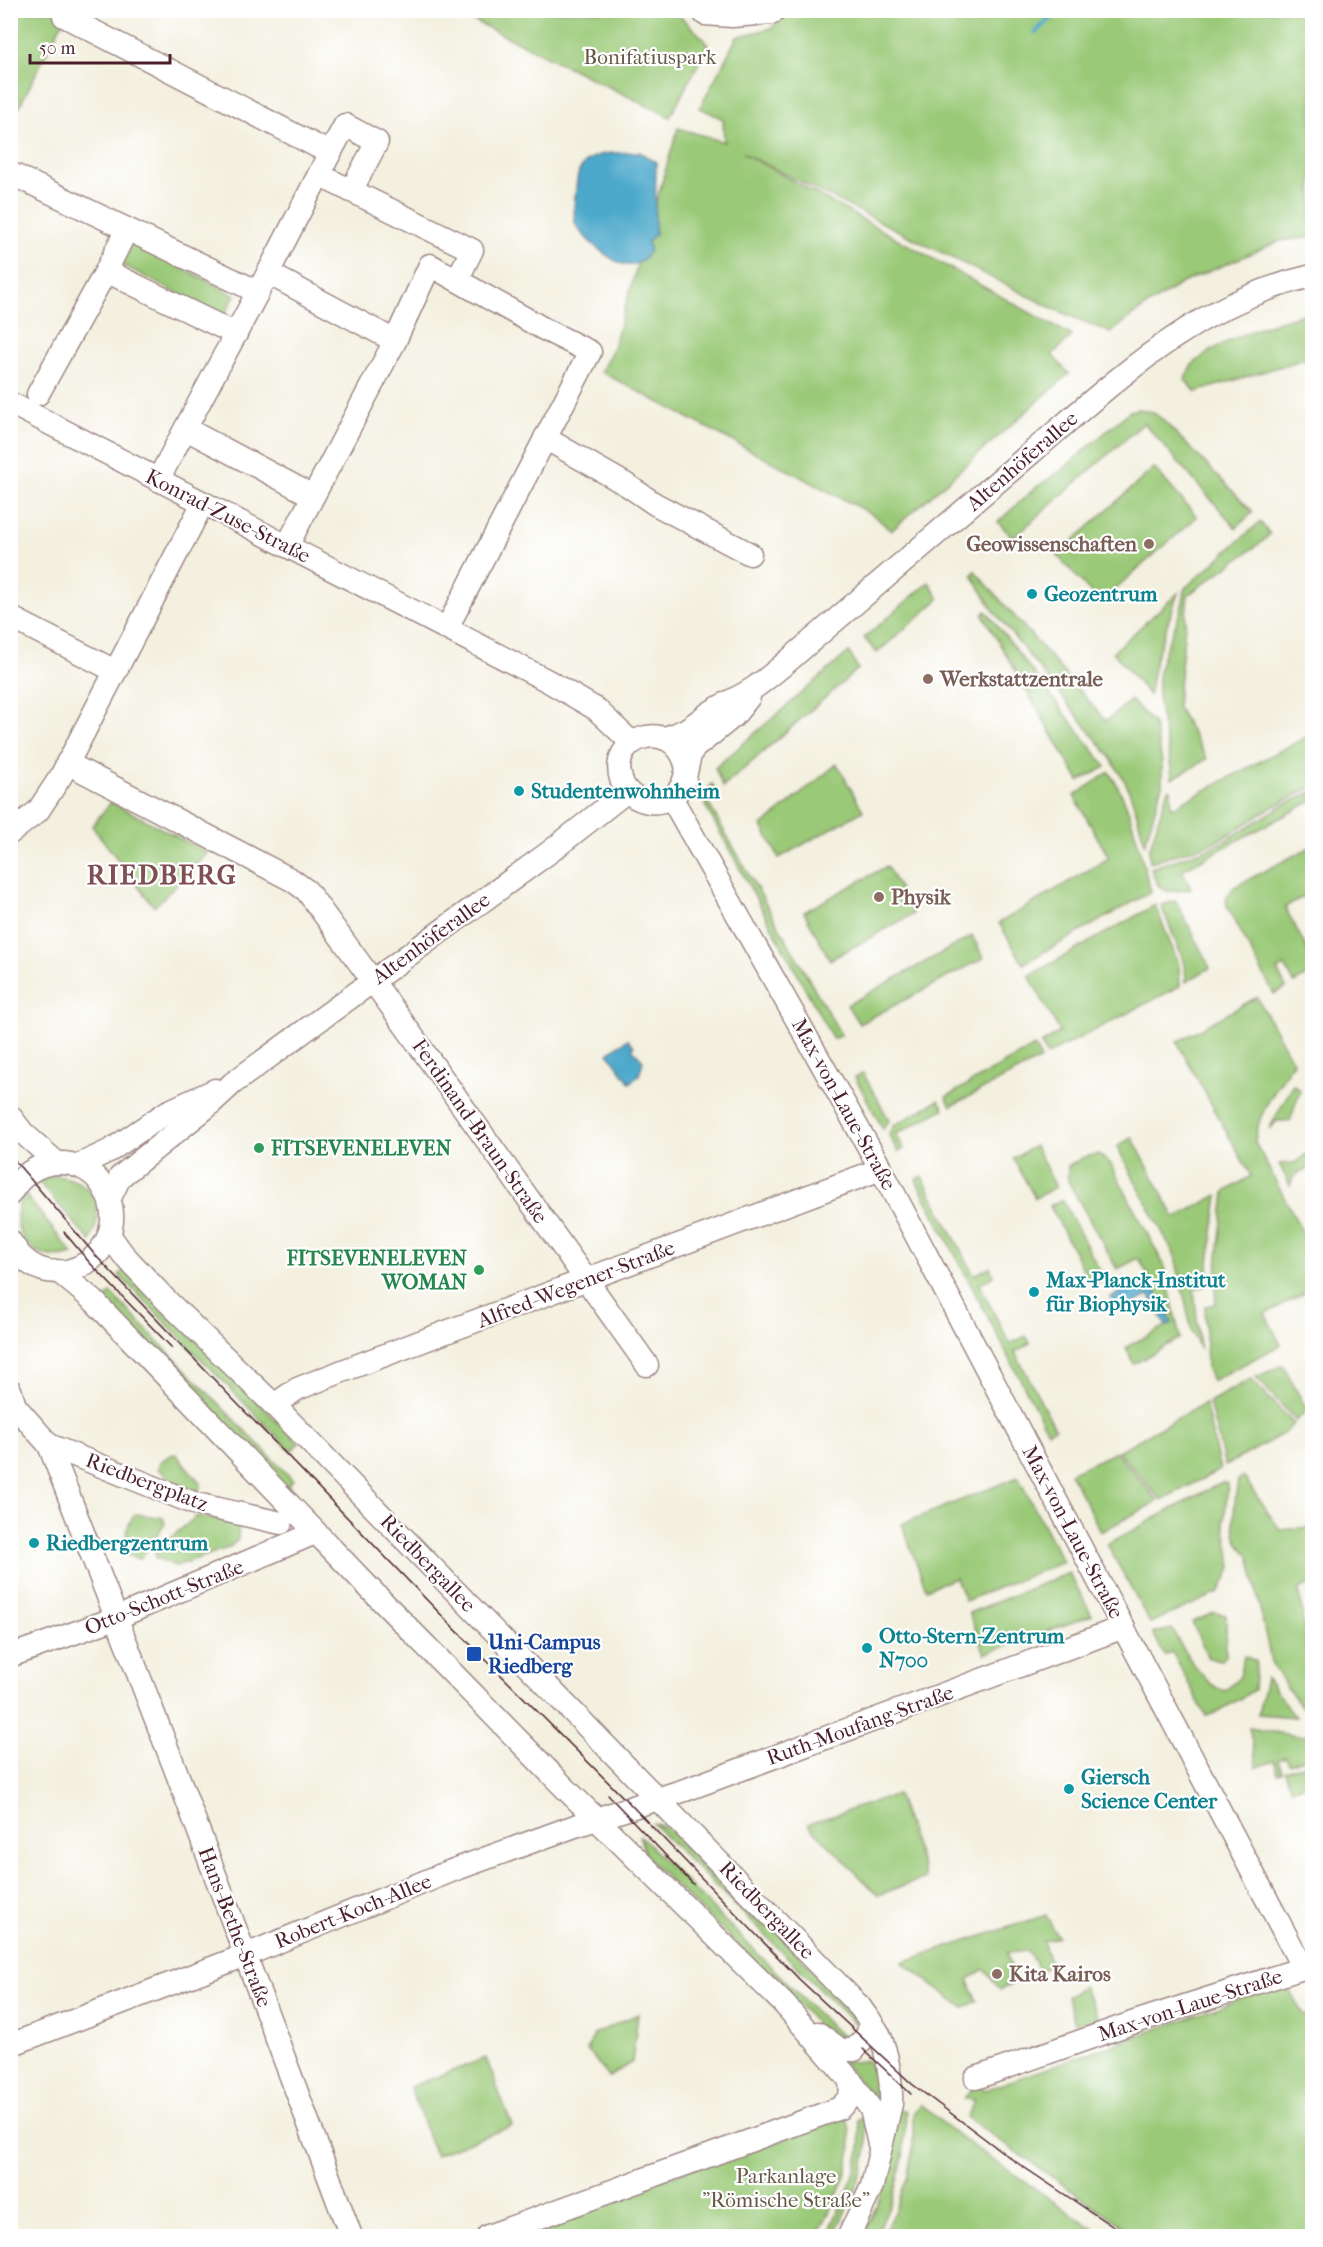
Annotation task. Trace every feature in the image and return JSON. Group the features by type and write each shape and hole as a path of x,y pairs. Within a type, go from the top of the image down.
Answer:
{"street":[{"path":"702,10 705,14 732,16 772,13 774,10"},
{"path":"64,16 330,153"},
{"path":"158,480 345,125 377,142 351,191"},
{"path":"10,173 127,229 263,283 395,341"},
{"path":"319,175 472,250 457,280"},
{"path":"38,394 127,229"},
{"path":"287,546 395,341 430,265 446,237"},
{"path":"430,265 590,352 447,628"},
{"path":"106,271 236,334"},
{"name":"Altenhöferallee","path":"671,797 683,784 686,765 693,749 734,716 757,687 1132,366 1180,333 1248,296 1312,276"},
{"name":"Konrad-Zuse-Straße","path":"10,403 447,628 596,709 632,743"},
{"path":"186,429 313,496"},
{"path":"545,438 627,485 655,504 750,554"},
{"path":"10,833 38,811 67,763 203,503"},
{"path":"10,617 115,671"},
{"name":"Altenhöferallee","path":"632,743 647,736 664,738 678,735 695,726 710,712 757,687"},
{"path":"664,738 679,748 686,765"},
{"path":"632,743 624,754 620,766 621,779 627,791 648,802 656,803 671,797"},
{"name":"Ferdinand-Braun-Straße","path":"67,763 292,880 307,891 586,1280"},
{"name":"Altenhöferallee","path":"110,1198 120,1177 207,1107 233,1083 551,851 627,791"},
{"name":"Max-von-Laue-Straße","path":"671,797 881,1169 1303,1968 1132,2023 976,2078"},
{"name":"Altenhöferallee","path":"10,1194 26,1174 43,1166 67,1164 111,1150 167,1112 203,1094 233,1083"},
{"path":"10,1116 23,1133 67,1164 96,1177 110,1198 113,1219 110,1236 96,1256 89,1262 67,1271 21,1265 21,1256 10,1241"},
{"name":"Alfred-Wegener-Straße","path":"274,1405 297,1389 316,1381 881,1169"},
{"name":"Riedbergallee","path":"110,1236 123,1254 167,1301 274,1405 848,1993 870,2020 879,2035 886,2059 891,2104 872,2186 849,2236"},
{"path":"58,1271 94,1301 315,1533 596,1819 797,2019 850,2080 871,2109 880,2149"},
{"path":"586,1280 647,1365"},
{"name":"Riedbergplatz","path":"10,1390 15,1406 49,1445 116,1617"},
{"name":"Riedbergplatz","path":"49,1445 196,1504 281,1523"},
{"name":"Otto-Schott-Straße","path":"10,1656 116,1617 315,1533"},
{"name":"Hans-Bethe-Straße","path":"116,1617 351,2236"},
{"name":"Ruth-Moufang-Straße","path":"596,1819 659,1800 1124,1627"},
{"name":"Robert-Koch-Allee","path":"10,2045 246,1955 451,1871 596,1819"},
{"path":"797,2019 841,2050 854,2050 860,2046 868,2034 870,2020"},
{"path":"488,2236 840,2108 851,2096 850,2080"}],"green space":[{"path":"11,11 68,11 11,123"},
{"name":"Bonifatiuspark","path":"454,11 675,11 709,44 670,117"},
{"path":"789,11 1312,11 1312,237 1280,241 1182,283 1133,315 1111,333 1054,309 743,153 1072,336 1052,355 1069,374 891,531 875,516 601,372 613,348 678,128 724,142 723,119 700,108 737,37 772,28"},
{"path":"129,240 235,295 223,318 117,262"},
{"path":"1312,312 1312,357 1196,392 1185,380 1192,365 1219,346 1282,320"},
{"path":"1139,409 1152,412 1162,419 1253,512 1236,528 1144,423 1013,538 998,522 1035,488 1063,469 1130,411"},
{"path":"1154,468 1197,517 1100,602 1057,555"},
{"path":"1260,522 1270,534 1188,595 1177,706 1207,759 1172,779 1159,703 1158,678 1163,655 1180,611 1185,588"},
{"path":"975,571 1106,721 1131,700 1154,724 1162,761 1162,785 1145,844 1126,783 1108,754 995,613 972,575"},
{"path":"929,582 939,599 877,653 864,638"},
{"path":"1178,593 1156,658 1149,695 1113,652"},
{"path":"986,611 1106,767 1079,781 983,615"},
{"path":"849,652 858,669 723,787 715,768"},
{"path":"1310,735 1312,740 1312,787 1271,808 1223,838 1150,862 1149,850 1168,789 1171,789 1171,808"},
{"path":"837,764 863,811 779,858 762,826"},
{"path":"1109,772 1130,815 1151,892 1023,964 999,923 1109,858 1074,796"},
{"path":"712,784 717,792 707,801 841,1035 833,1039 705,805 706,792"},
{"path":"1312,792 1312,801 1182,870 1191,888 1170,891 1157,883 1151,868 1225,841 1283,805"},
{"path":"111,802 208,853 154,907 92,826"},
{"path":"1312,846 1312,892 1285,907 1312,959 1312,973 1294,983 1285,966 1277,970 1286,988 1274,994 1227,906 1226,898 1234,887"},
{"path":"887,866 913,914 830,960 804,912"},
{"path":"1176,901 1210,968 1186,982 1185,964 1161,905"},
{"path":"1155,905 1179,965 1180,986 1047,1055 1041,1044 1060,1032 1029,976"},
{"path":"972,936 984,958 859,1024 847,1005"},
{"path":"1257,997 1293,1062 1264,1110 1255,1142 1312,1250 1312,1289 1265,1314 1281,1345 1212,1381 1207,1369 1205,1306 1216,1304 1215,1285 1225,1192 1251,1176 1177,1042"},
{"path":"1034,1046 1041,1059 951,1106 946,1097"},
{"path":"863,1073 889,1120 883,1129 855,1077"},
{"path":"1293,1085 1300,1090 1290,1121 1277,1121 1269,1129"},
{"path":"939,1100 944,1109 896,1134 904,1149 898,1152 889,1135 893,1126"},
{"path":"1132,1137 1175,1218 1218,1195 1206,1286 1194,1289 1200,1349 1192,1332 1175,1256 1117,1147"},
{"path":"1035,1146 1056,1187 1035,1198 1013,1158"},
{"path":"1098,1154 1110,1163 1164,1265 1180,1338 1134,1364 1126,1347 1172,1323 1139,1258 1117,1269 1068,1181 1068,1166 1084,1157"},
{"path":"1306,1154 1311,1166 1294,1176 1290,1185 1279,1164 1295,1163"},
{"path":"51,1176 76,1181 92,1195 97,1216 90,1241 37,1180"},
{"path":"922,1176 974,1275 990,1267 994,1276 979,1284 1010,1344 1026,1336 1030,1343 1015,1352 1055,1428 1048,1432 916,1180"},
{"path":"24,1193 73,1254 59,1257 46,1255 34,1250 26,1242 17,1220 18,1206"},
{"path":"1062,1199 1104,1279 1092,1286 1050,1206"},
{"path":"125,1269 299,1443 291,1451 119,1275"},
{"path":"111,1293 293,1480 288,1485 294,1493 290,1497 102,1302"},
{"path":"1283,1365 1307,1410 1296,1421 1256,1377"},
{"path":"1251,1379 1294,1424 1283,1434 1225,1466 1209,1402"},
{"path":"1205,1403 1220,1470 1161,1500 1118,1451"},
{"path":"1116,1452 1158,1501 1101,1532 1070,1473"},
{"path":"176,1454 201,1484 198,1493 180,1486 158,1469 160,1462"},
{"path":"1243,1476 1280,1530 1312,1527 1312,1585 1299,1588 1312,1692 1312,1714 1307,1713 1290,1692 1271,1662 1249,1555 1237,1540 1235,1530 1234,1510 1238,1480"},
{"path":"1018,1477 1063,1562 965,1601 956,1578 926,1589 902,1524"},
{"path":"1222,1482 1228,1483 1224,1524 1232,1567 1219,1593 1150,1623 1107,1544"},
{"path":"136,1514 163,1518 165,1523 140,1559 127,1555 124,1551 128,1526"},
{"path":"197,1516 239,1525 238,1539 230,1547 176,1566 156,1558 155,1554 163,1544"},
{"path":"1069,1573 1092,1615 985,1654 969,1613"},
{"path":"1214,1613 1226,1615 1226,1656 1220,1661 1208,1658 1192,1622"},
{"path":"1172,1629 1188,1656 1209,1682 1217,1688 1225,1691 1240,1677 1244,1656 1256,1661 1254,1690 1218,1712 1206,1716 1172,1652 1165,1656 1153,1633"},
{"path":"1266,1678 1296,1717 1258,1714"},
{"path":"1249,1728 1298,1736 1312,1735 1312,1782 1291,1789 1285,1771 1308,1763 1307,1758 1289,1764 1286,1757 1278,1759 1282,1772 1278,1773 1274,1761 1257,1767"},
{"path":"897,1794 926,1878 878,1895 808,1824"},
{"path":"652,1823 672,1833 747,1911 781,1936 854,2014 855,2024"},
{"path":"639,1835 828,2024 846,2039 838,2041 825,2033 770,1975 646,1858"},
{"path":"1046,1915 1058,1937 1043,1941 1051,1965 1039,1971 1028,1951 1007,1953 1016,1982 1000,1990 984,1969 968,1979 977,2001 964,2008 902,1962"},
{"path":"1286,1983 1303,2015 1312,2016 1312,2236 1137,2236 966,2117 975,2100 964,2099 977,2082 985,2090"},
{"path":"1083,1986 1100,2020 1075,2023 1067,1997"},
{"path":"638,2014 632,2062 609,2077 587,2050 594,2034"},
{"path":"486,2058 512,2126 435,2155 410,2087"},
{"path":"866,2060 880,2073 880,2097 874,2099 842,2062"},
{"path":"920,2104 957,2135 1104,2236 882,2236 907,2178 913,2148 913,2114"},
{"path":"896,2110 906,2112 903,2158 892,2200 875,2236 863,2236 887,2175 893,2145"},
{"name":"Parkanlage \"Römische Straße\"","path":"845,2114 850,2130 849,2161 839,2192 817,2236 504,2236"},
{"path":"863,2118 867,2147 864,2162 855,2190 836,2231 831,2227 858,2162 860,2134 858,2120"}],"water":[{"path":"639,152 656,162 655,234 648,242 650,251 645,258 635,264 625,265 599,250 578,228 574,218 576,185 580,170 592,158 609,153"},
{"path":"628,1039 643,1061 639,1075 630,1083 608,1053"},
{"path":"1149,1278 1172,1323 1166,1326 1149,1295 1119,1311 1111,1297"}],"waterway":[{"path":"1036,32 1059,10"}],"tram line":[{"path":"10,1155 96,1256 201,1366 451,1625 633,1807 799,1979 912,2084 1013,2160 1127,2236"},
{"path":"64,1232 89,1262 172,1348"},
{"path":"608,1795 693,1884"},
{"path":"863,2049 911,2094"}],"place":[{"name":"Geowissenschaften","path":"1149,544"},
{"name":"Geozentrum","path":"1032,594"},
{"name":"Werkstattzentrale","path":"928,679"},
{"name":"Studentenwohnheim","path":"519,791"},
{"name":"Physik","path":"879,897"},
{"name":"FITSEVENELEVEN","path":"259,1148"},
{"name":"FITSEVENELEVEN WOMAN","path":"479,1270"},
{"name":"Max-Planck-Institut für Biophysik","path":"1034,1292"},
{"name":"Riedbergzentrum","path":"34,1543"},
{"name":"Otto-Stern-Zentrum N700","path":"867,1648"},
{"name":"Uni-Campus Riedberg","path":"474,1654"},
{"name":"Giersch Science Center","path":"1069,1789"},
{"name":"Kita Kairos","path":"997,1974"}],"district":[{"name":"RIEDBERG","path":"162,875"}]}
